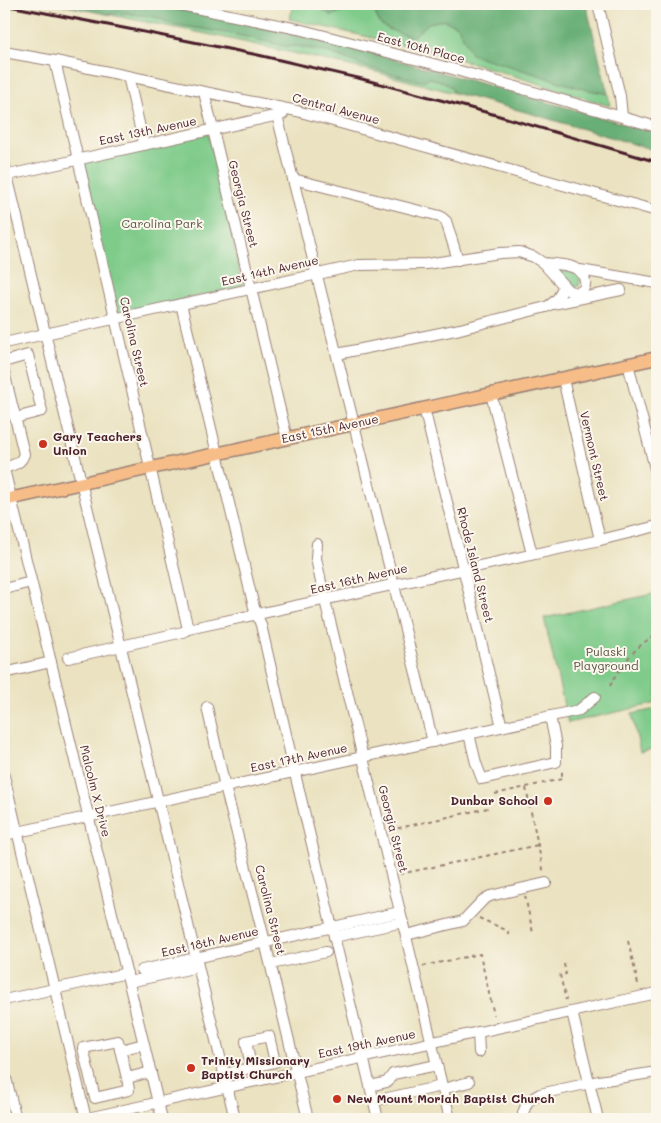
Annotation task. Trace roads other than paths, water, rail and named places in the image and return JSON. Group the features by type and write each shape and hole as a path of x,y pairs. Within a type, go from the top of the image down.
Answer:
{"main road":[{"name":"East 15th Avenue","path":"7,500 657,358"}],"street":[{"name":"East 10th Place","path":"176,4 317,34 449,68 657,126"},
{"path":"598,4 620,96 622,116"},
{"name":"Central Avenue","path":"4,52 297,111 657,211"},
{"name":"Carolina Street","path":"55,61 188,629"},
{"path":"128,76 144,145"},
{"name":"Georgia Street","path":"204,92 287,439"},
{"name":"East 13th Avenue","path":"5,175 297,111"},
{"path":"277,115 433,742"},
{"path":"4,164 5,175 235,1119"},
{"path":"293,179 440,216 446,221 458,260"},
{"name":"East 14th Avenue","path":"4,343 359,265 426,264 519,252 528,254 544,263 657,283"},
{"name":"East 14th Avenue","path":"544,263 562,285"},
{"path":"553,304 558,300 562,285 573,293 582,292 586,281 580,270"},
{"path":"337,354 460,329 553,304 621,290"},
{"path":"181,304 254,607 261,625 378,1119"},
{"path":"4,363 28,356 42,412 11,415"},
{"path":"628,364 657,476"},
{"path":"4,372 11,415 24,452 24,456 18,463 4,468"},
{"name":"Vermont Street","path":"563,379 600,540"},
{"path":"491,394 532,554"},
{"name":"Rhode Island Street","path":"424,408 502,726"},
{"name":"Malcolm X Drive","path":"4,468 7,500 31,582 162,1119"},
{"name":"East 16th Avenue","path":"68,658 183,632 188,629 657,526"},
{"name":"Georgia Street","path":"317,544 316,558 325,600 450,1119"},
{"path":"4,589 31,582"},
{"path":"4,673 51,662"},
{"name":"East 17th Avenue","path":"4,836 579,710 595,697"},
{"name":"Carolina Street","path":"208,707 225,787 266,942 308,1119"},
{"path":"470,734 476,763 482,779 556,762 556,746 550,716"},
{"path":"4,776 85,1119"},
{"path":"406,935 461,922 487,897 546,883"},
{"name":"East 18th Avenue","path":"142,970 197,962 266,942 333,932 402,917"},
{"path":"271,964 326,952"},
{"path":"4,1000 197,962"},
{"name":"East 19th Avenue","path":"85,1119 657,993"},
{"path":"572,1012 598,1119"},
{"path":"478,1032 479,1052"},
{"path":"118,1040 127,1078 130,1090 95,1098 83,1048 118,1040"},
{"path":"120,1050 144,1044"},
{"path":"370,1086 387,1082 393,1074 437,1066"},
{"path":"224,1074 251,1067"},
{"path":"4,1070 16,1119"},
{"path":"127,1078 151,1072"},
{"path":"524,1119 523,1113 527,1103 534,1097 547,1092 589,1083 657,1075"},
{"path":"374,1101 469,1082"}],"railway":[{"path":"4,5 258,55 362,79 489,113 657,162"}],"place":[{"name":"Gary Teachers Union","path":"43,444"},
{"name":"Dunbar School","path":"548,801"},
{"name":"Trinity Missionary Baptist Church","path":"191,1068"},
{"name":"New Mount Moriah Baptist Church","path":"337,1099"}],"park label":[{"name":"Carolina Park","path":"162,224"},
{"name":"Pulaski Playground","path":"606,659"}]}
